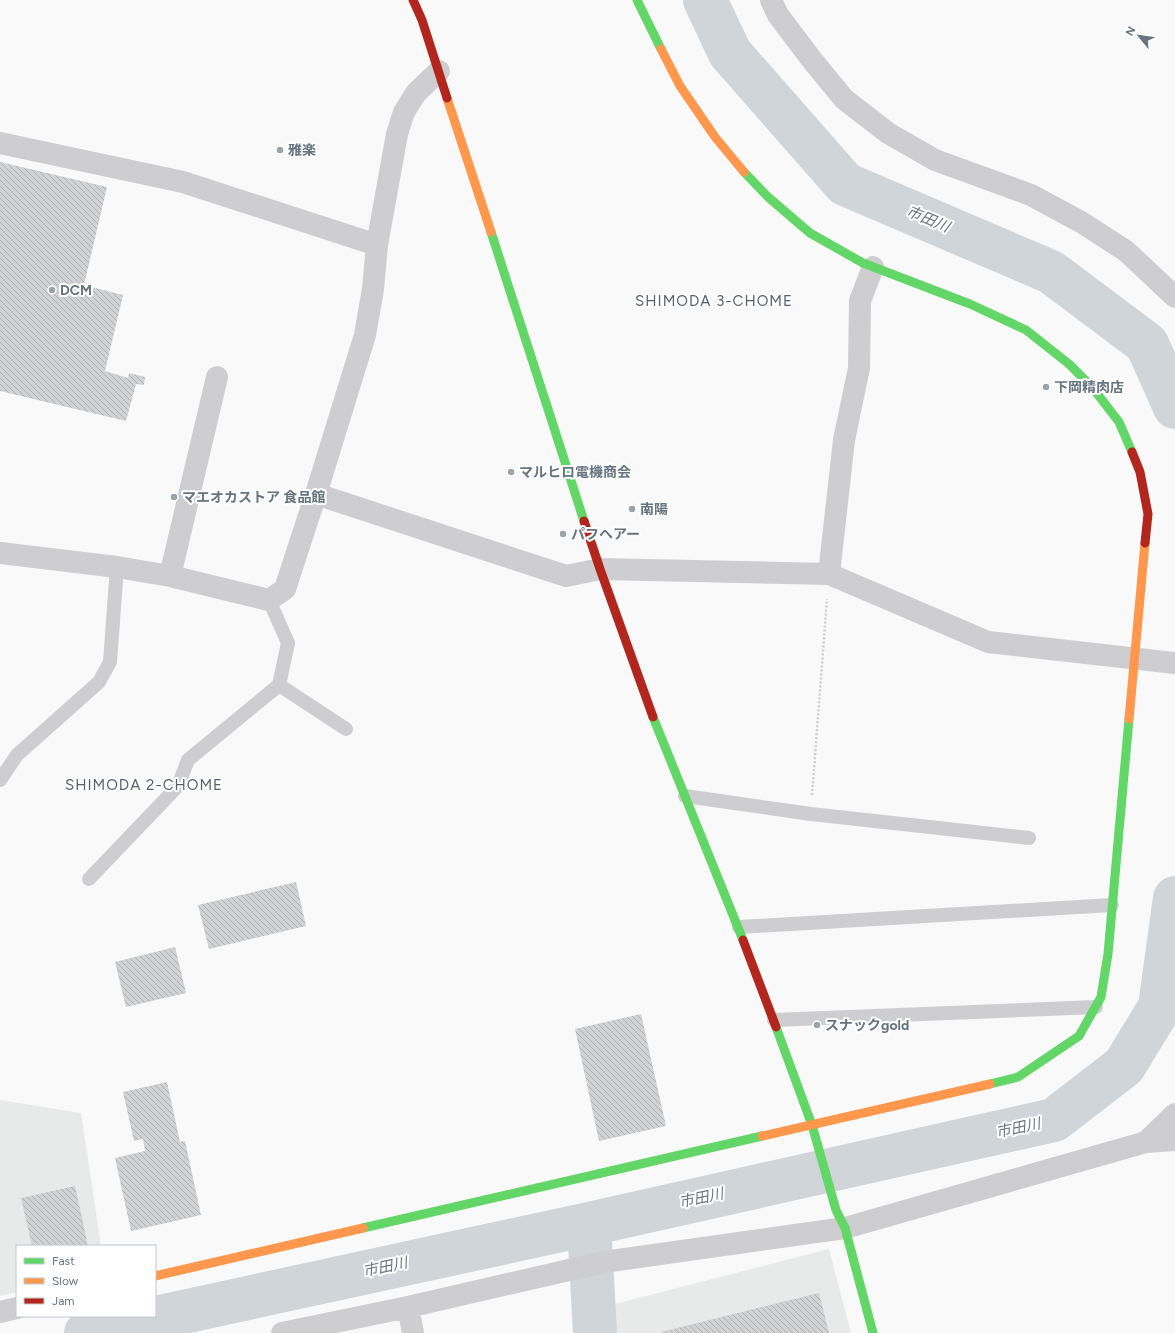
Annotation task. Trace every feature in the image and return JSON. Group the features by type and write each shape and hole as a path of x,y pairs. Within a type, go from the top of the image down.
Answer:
{"street":[{"path":"413,0 422,20 439,71 600,569 658,730 739,927 812,1125 841,1219 873,1333"},
{"path":"156,1276 1018,1077 1079,1036 1101,997 1108,954 1148,514 1140,472 1119,422 1092,387 1069,364 1026,330 970,304 863,263 810,233 768,197 741,168 715,136 680,86 637,0"},
{"path":"771,0 778,15 844,99 888,133 935,160 1031,195 1081,222 1126,251 1175,297"},
{"path":"0,553 117,567 170,576 269,600 285,589 365,334 373,289 377,245 397,134 404,112 416,93 439,71"},
{"path":"0,143 183,182 377,245"},
{"path":"829,574 844,440 859,368 860,301 873,267"},
{"path":"170,576 217,377"},
{"path":"316,494 566,576 600,569 829,574 988,642 1175,663"},
{"path":"1146,1142 1175,1114"},
{"path":"282,1333 408,1307 604,1262 841,1219 1146,1142 1175,1140"},
{"path":"408,1307 413,1333"},
{"path":"0,1312 16,1308"}],"lane":[{"path":"0,780 17,755 99,682 110,662 117,567"},
{"path":"88,879 178,786 188,760 279,685 288,643 269,600"},
{"path":"279,685 346,729"},
{"path":"685,796 811,814 1029,838"},
{"path":"739,927 1112,905"},
{"path":"774,1020 1096,1007"}],"path":[{"path":"811,814 829,574"}],"shaded area":[{"path":"0,1100 81,1113 101,1245 16,1245 16,1292 0,1296"},
{"path":"829,1249 851,1333 605,1333 607,1306"}],"building":[{"name":"DCM","path":"0,162 107,187 84,285 123,295 105,371 128,378 129,373 145,377 144,385 136,384 126,421 0,391"},
{"path":"296,882 306,926 209,949 198,905"},
{"path":"175,947 186,993 126,1007 115,962"},
{"path":"641,1014 666,1126 599,1141 575,1029"},
{"path":"167,1082 180,1142 185,1141 201,1215 131,1231 115,1158 145,1151 143,1139 134,1141 123,1092"},
{"path":"75,1186 88,1245 32,1245 21,1198"},
{"path":"819,1293 829,1333 661,1333 661,1332"}],"waterway":[{"name":"市田川","path":"705,0 730,53 845,184 1051,272 1147,344 1175,407"},
{"name":"市田川","path":"86,1333 589,1224 1054,1120 1124,1066 1160,1007 1175,898"},
{"path":"589,1224 595,1333"}],"traffic: fast":[{"path":"637,0 661,49"},
{"path":"744,172 768,197 810,233 863,263 970,304 1026,330 1069,364 1092,387 1119,422 1132,452"},
{"path":"491,232 584,521"},
{"path":"653,717 743,940"},
{"path":"990,1084 1018,1077 1079,1036 1101,997 1108,954 1129,719"},
{"path":"776,1027 812,1125 836,1210 845,1228 873,1333"},
{"path":"363,1228 762,1136"}],"traffic: slow":[{"path":"661,49 680,86 715,137 744,172"},
{"path":"447,98 491,232"},
{"path":"1129,719 1145,543"},
{"path":"762,1136 990,1084"},
{"path":"156,1276 363,1228"}],"traffic: jam":[{"path":"413,0 422,20 447,98"},
{"path":"1132,452 1140,472 1148,514 1145,543"},
{"path":"584,521 653,717"},
{"path":"743,940 776,1027"}],"place":[{"name":"雅楽","path":"280,150"},
{"name":"DCM","path":"52,290"},
{"name":"下岡精肉店","path":"1046,387"},
{"name":"マルヒロ電機商会","path":"511,472"},
{"name":"マエオカストア 食品館","path":"174,497"},
{"name":"南陽","path":"632,509"},
{"name":"パフヘアー","path":"563,534"},
{"name":"スナックgold","path":"817,1025"}],"district":[{"name":"SHIMODA 3-CHOME","path":"714,301"},
{"name":"SHIMODA 2-CHOME","path":"144,785"}]}
